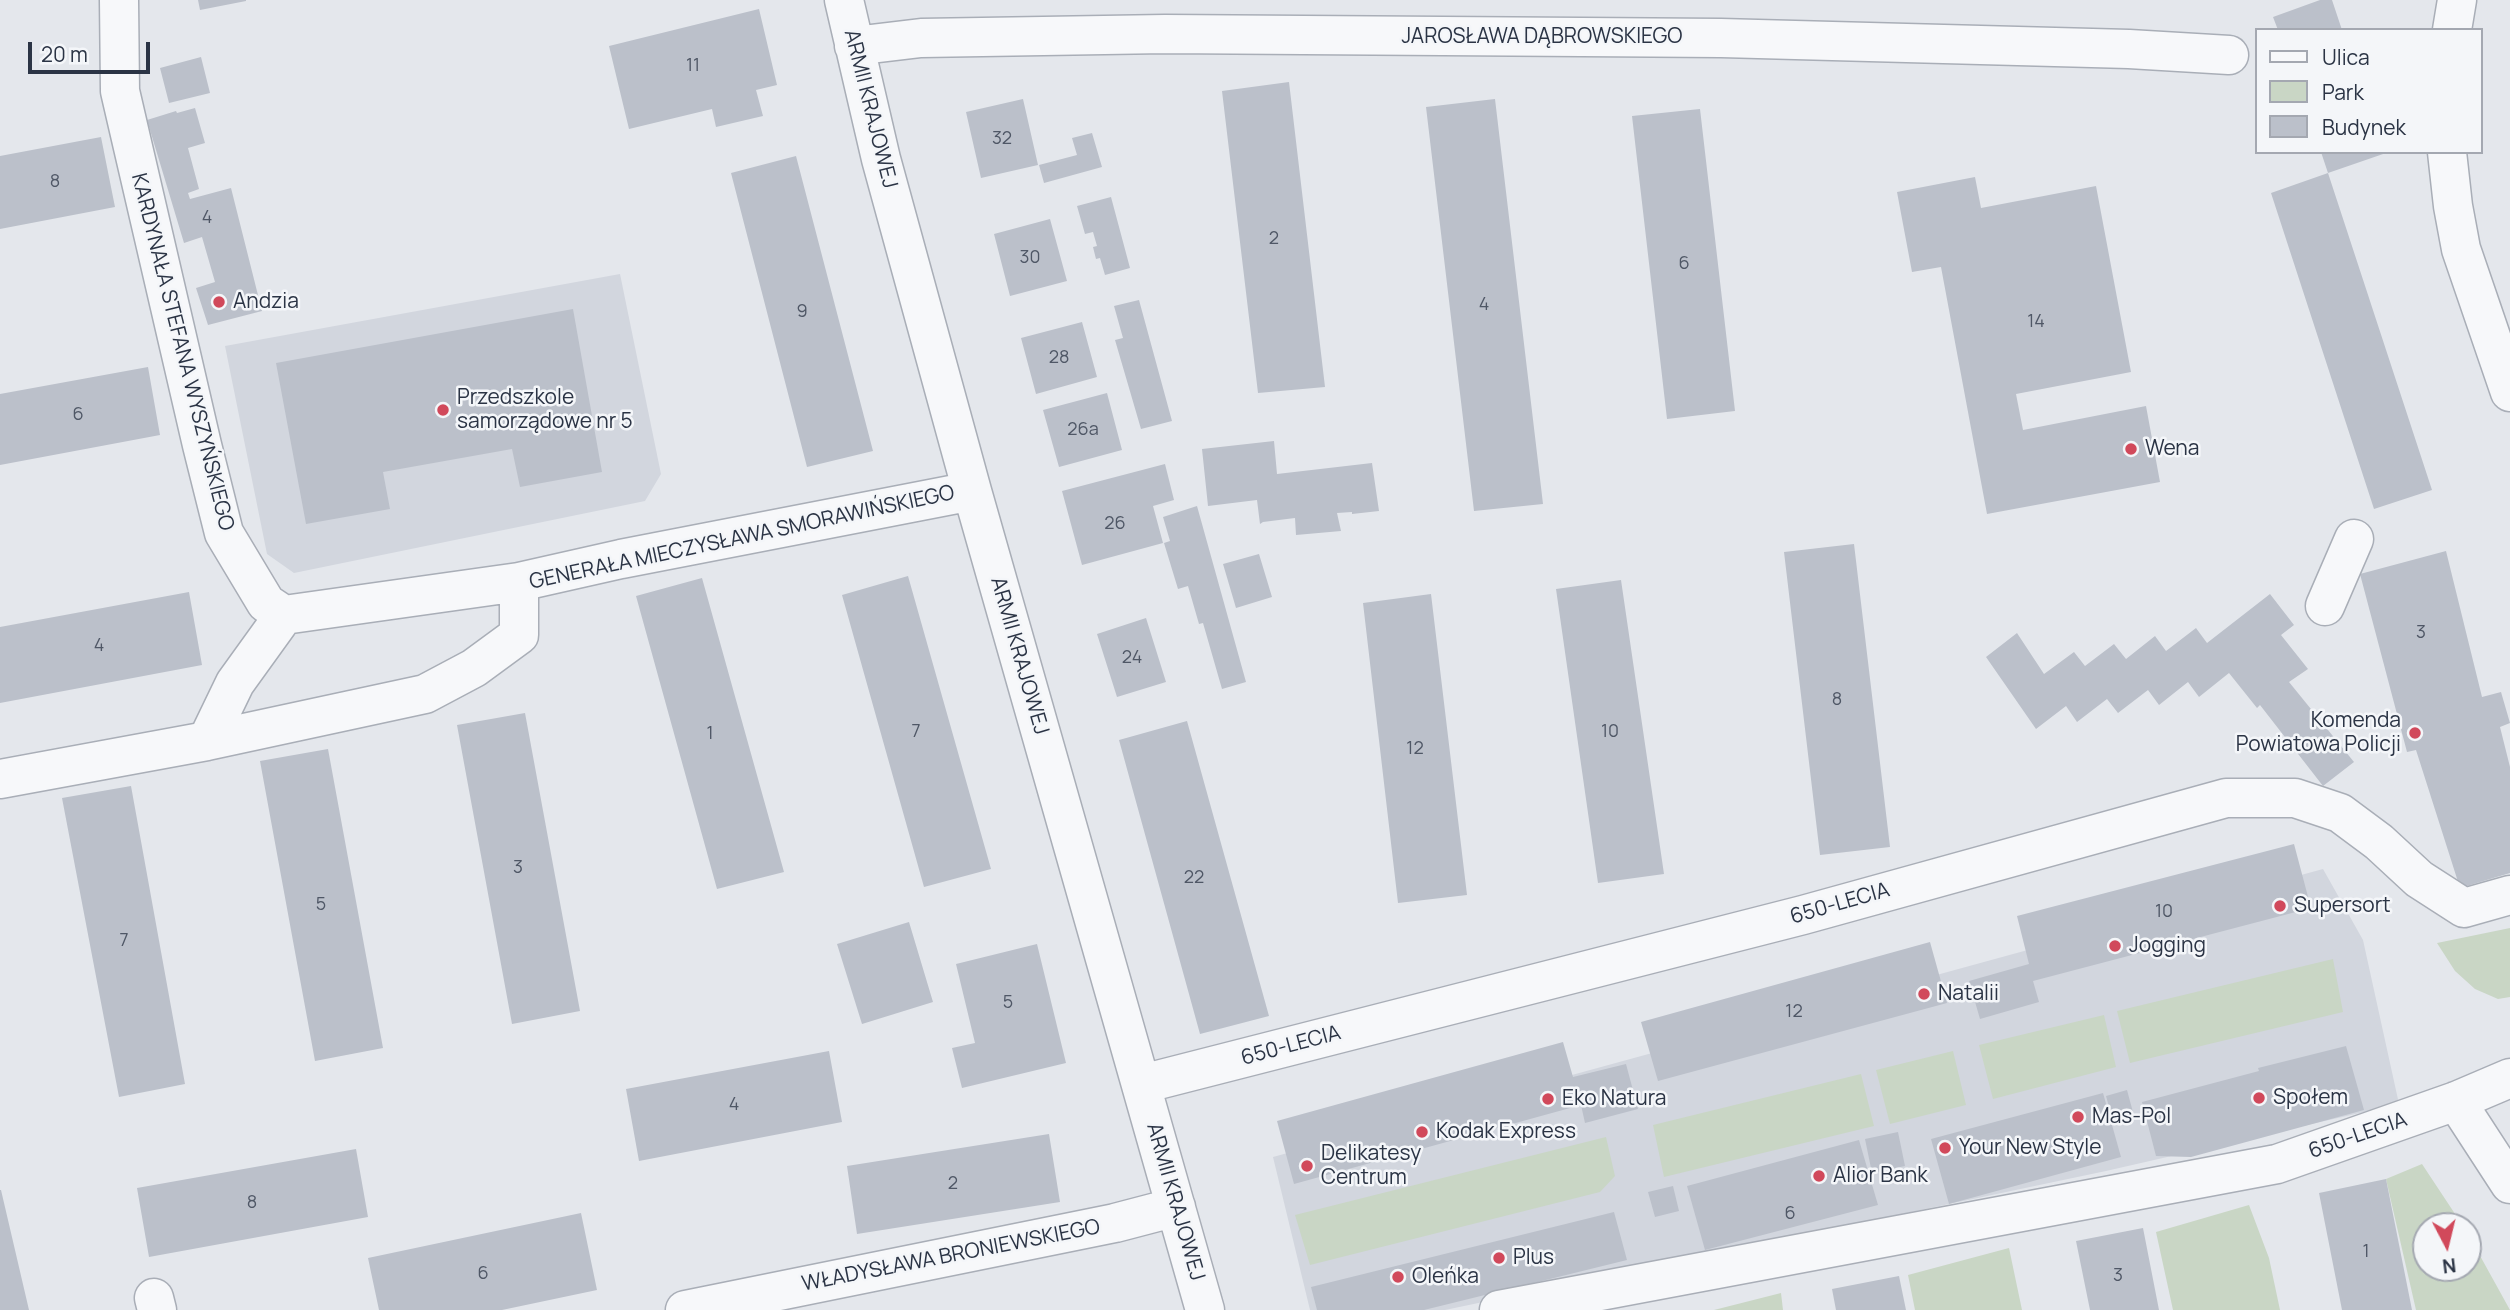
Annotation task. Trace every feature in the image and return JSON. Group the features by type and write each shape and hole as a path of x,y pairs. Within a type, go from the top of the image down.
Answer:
{"street":[{"name":"KARDYNAŁA STEFANA WYSZYŃSKIEGO","path":"119,0 120,91 224,533 266,603 284,615"},
{"name":"ARMII KRAJOWEJ","path":"844,0 881,159 972,491 1205,1310"},
{"path":"2452,28 2457,0"},
{"name":"JAROSŁAWA DĄBROWSKIEGO","path":"854,46 921,38 1165,34 1679,37 2129,48 2229,55"},
{"path":"2448,154 2453,206 2461,249 2510,392"},
{"name":"GENERAŁA MIECZYSŁAWA SMORAWIŃSKIEGO","path":"0,779 207,740 425,694 474,668 519,635 519,582 621,559 972,491"},
{"path":"2325,606 2354,539"},
{"path":"207,740 235,684 284,615 519,582"},
{"name":"650-LECIA","path":"1142,1084 1803,915 2226,798 2295,798 2340,813 2379,842 2419,879 2464,908 2510,895"},
{"name":"650-LECIA","path":"1499,1310 2277,1164 2456,1101 2510,1078"},
{"path":"2456,1101 2510,1185"},
{"name":"WŁADYSŁAWA BRONIEWSKIEGO","path":"685,1310 1115,1223 1176,1206"}],"shaded area":[{"name":"Przedszkole samorządowe nr 5","path":"620,274 661,474 645,501 294,573 267,554 225,346"},
{"path":"2323,869 2363,940 2399,1104 2106,1171 1445,1310 1310,1310 1273,1157"}],"green space":[{"path":"2510,928 2510,997 2498,999 2475,989 2455,971 2437,943"},
{"path":"2333,959 2343,1012 2130,1063 2117,1011"},
{"path":"2104,1015 2116,1067 1993,1099 1979,1045"},
{"path":"1953,1051 1966,1105 1890,1124 1876,1070"},
{"path":"1861,1074 1874,1126 1664,1177 1653,1125"},
{"path":"1606,1137 1615,1176 1600,1192 1310,1265 1295,1215"},
{"path":"2422,1164 2454,1212 2412,1212 2412,1282 2482,1282 2482,1259 2510,1310 2416,1310 2386,1179"},
{"path":"2249,1205 2269,1258 2280,1310 2173,1310 2156,1232"},
{"path":"2009,1248 2022,1310 1915,1310 1908,1275"},
{"path":"1781,1293 1783,1310 1714,1310"}],"building":[{"path":"198,0 246,0 246,1 200,10"},
{"path":"2320,0 2332,0 2341,28 2277,28 2273,17"},
{"path":"759,9 777,85 756,90 763,116 716,127 712,109 629,129 609,46"},
{"path":"201,57 210,93 169,103 160,68"},
{"path":"1289,82 1325,387 1258,393 1222,91"},
{"path":"1023,99 1038,165 981,178 966,112"},
{"path":"1495,99 1543,504 1474,511 1426,107"},
{"path":"195,108 205,143 188,148 199,189 188,193 190,199 231,188 262,311 208,325 196,288 215,282 202,237 184,243 147,120"},
{"path":"1700,109 1735,411 1667,419 1632,116"},
{"path":"1092,133 1102,167 1044,183 1039,165 1077,155 1072,138"},
{"path":"101,137 115,207 0,229 0,156"},
{"path":"2322,154 2383,154 2328,173"},
{"path":"796,156 873,451 807,467 731,173"},
{"path":"2328,173 2432,490 2374,509 2271,193"},
{"path":"1975,177 1981,208 2096,186 2131,372 2016,394 2023,430 2146,406 2160,482 1987,514 1941,267 1912,272 1897,192"},
{"path":"1111,197 1130,268 1105,275 1100,258 1096,259 1093,247 1097,246 1093,232 1085,234 1077,206"},
{"path":"1050,219 1067,281 1010,296 994,234"},
{"path":"1139,300 1172,421 1141,429 1115,340 1123,338 1114,306"},
{"path":"573,309 602,472 520,487 512,449 383,472 390,509 306,524 276,363"},
{"path":"1082,322 1097,377 1036,394 1021,338"},
{"path":"148,367 160,435 0,465 0,394"},
{"path":"1107,393 1122,450 1059,467 1043,410"},
{"path":"1274,441 1277,474 1372,463 1379,511 1337,513 1341,531 1296,535 1295,518 1260,524 1257,500 1208,506 1202,449"},
{"path":"1165,464 1174,500 1153,506 1163,543 1082,565 1062,491"},
{"path":"1197,506 1246,682 1222,689 1203,623 1199,624 1188,586 1178,589 1164,543 1170,541 1163,517"},
{"path":"1854,544 1890,847 1820,855 1784,552"},
{"path":"2446,551 2482,697 2501,692 2510,723 2500,727 2510,767 2510,873 2460,888 2416,750 2407,752 2360,574"},
{"path":"1259,554 1272,597 1236,608 1223,564"},
{"path":"908,576 991,869 924,887 842,595"},
{"path":"702,578 784,872 717,889 636,596"},
{"path":"1621,580 1664,874 1598,883 1556,589"},
{"path":"189,592 202,665 0,703 0,627"},
{"path":"1431,594 1467,895 1398,903 1363,603"},
{"path":"2270,594 2294,625 2281,635 2308,669 2289,682 2354,762 2323,786 2260,705 2257,708 2229,673 2199,697 2188,682 2159,705 2148,690 2118,713 2107,699 2077,722 2066,706 2036,729 1986,657 2017,633 2044,674 2074,652 2085,666 2114,644 2126,659 2155,636 2166,651 2196,628 2207,643"},
{"path":"1146,618 1166,682 1117,697 1097,634"},
{"path":"525,713 580,1011 512,1024 457,725"},
{"path":"1187,721 1269,1016 1200,1034 1119,740"},
{"path":"328,749 383,1048 315,1061 260,761"},
{"path":"131,786 185,1084 119,1097 62,798"},
{"path":"2294,844 2311,908 2033,981 2039,1002 1980,1019 1969,981 2029,964 2017,916"},
{"path":"909,922 933,1002 862,1024 837,944"},
{"path":"1930,942 1947,1003 1658,1081 1641,1022"},
{"path":"1037,944 1066,1063 962,1088 952,1048 975,1043 956,964"},
{"path":"1563,1042 1573,1077 1626,1064 1638,1109 1585,1123 1581,1105 1294,1184 1277,1121"},
{"name":"Społem","path":"2346,1046 2364,1110 2191,1157 2156,1156 2142,1102"},
{"path":"829,1051 842,1122 639,1161 626,1089"},
{"path":"2127,1090 2134,1116 2113,1121 2106,1096"},
{"path":"2103,1093 2121,1157 1949,1204 1931,1139"},
{"path":"1898,1132 1905,1166 1872,1173 1865,1139"},
{"path":"1049,1134 1060,1202 857,1234 847,1166"},
{"path":"1859,1140 1878,1205 1705,1250 1687,1186"},
{"path":"356,1149 368,1217 149,1257 137,1188"},
{"path":"2386,1179 2412,1310 2342,1310 2319,1193"},
{"path":"1673,1186 1679,1211 1655,1217 1648,1192"},
{"path":"1,1190 29,1310 0,1310"},
{"path":"1614,1212 1627,1260 1424,1310 1317,1310 1311,1287"},
{"path":"581,1213 597,1290 502,1310 379,1310 368,1258"},
{"path":"2143,1228 2159,1310 2090,1310 2076,1241"},
{"path":"1899,1276 1906,1310 1836,1310 1832,1289"}],"place":[{"name":"Andzia","path":"219,302"},
{"name":"Przedszkole samorządowe nr 5","path":"443,410"},
{"name":"Wena","path":"2131,449"},
{"name":"Komenda Powiatowa Policji","path":"2415,733"},
{"name":"Supersort","path":"2280,906"},
{"name":"Jogging","path":"2115,946"},
{"name":"Natalii","path":"1924,994"},
{"name":"Społem","path":"2259,1098"},
{"name":"Eko Natura","path":"1548,1099"},
{"name":"Mas-Pol","path":"2078,1117"},
{"name":"Kodak Express","path":"1422,1132"},
{"name":"Your New Style","path":"1945,1148"},
{"name":"Delikatesy Centrum","path":"1307,1166"},
{"name":"Alior Bank","path":"1819,1176"},
{"name":"Plus","path":"1499,1258"},
{"name":"Oleńka","path":"1398,1277"}]}
